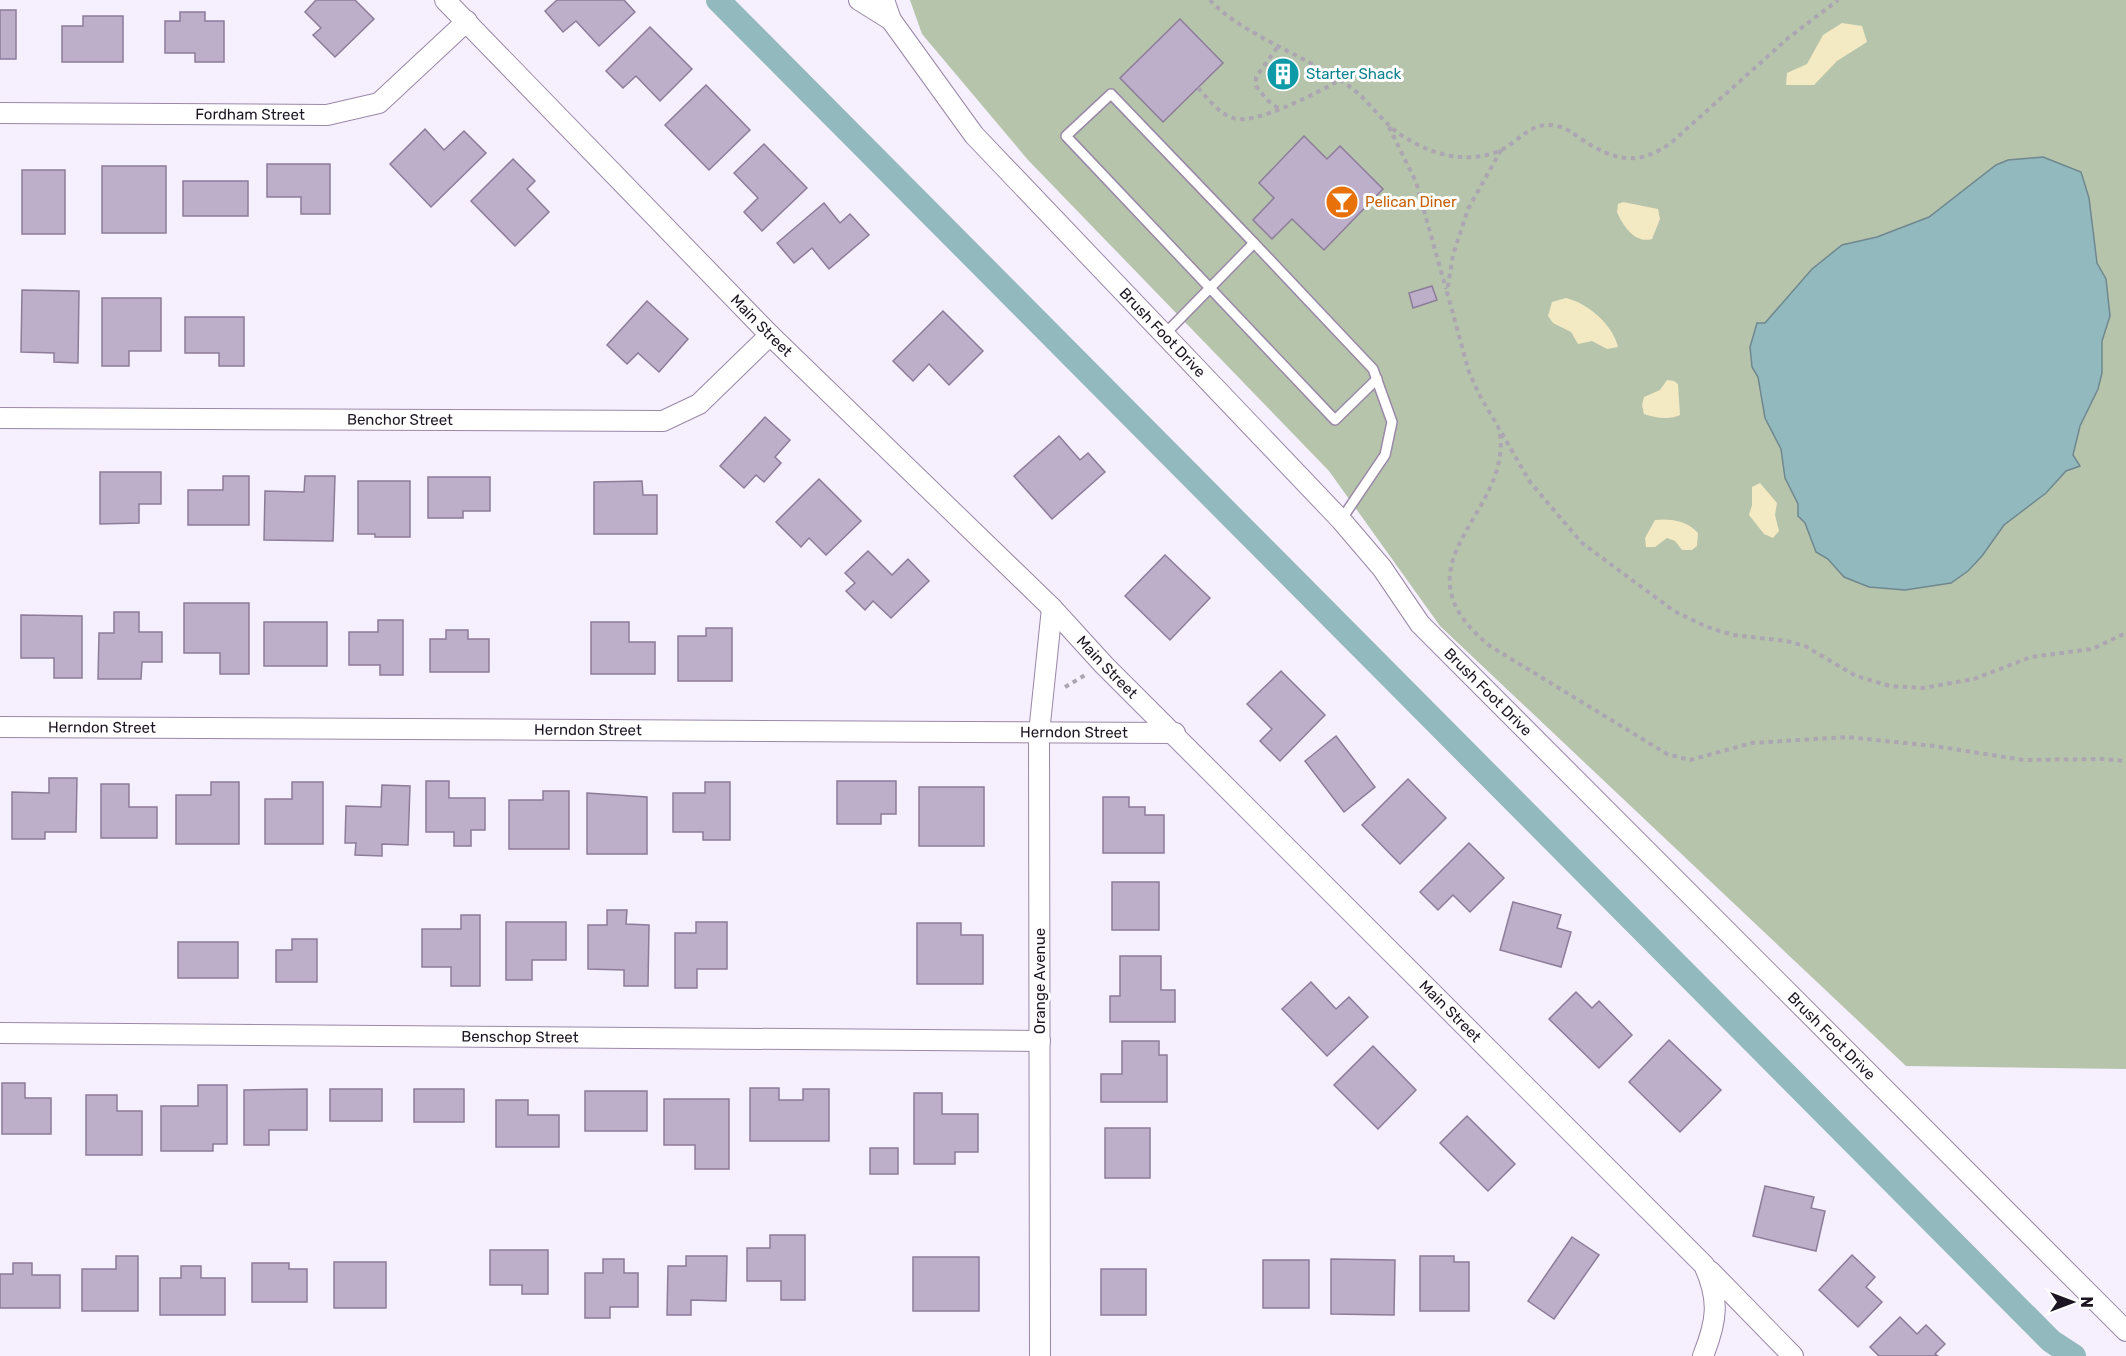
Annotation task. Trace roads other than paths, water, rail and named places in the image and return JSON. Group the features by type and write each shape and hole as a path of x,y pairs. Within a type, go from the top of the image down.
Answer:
{"street":[{"name":"Main Street","path":"445,0 770,335 1052,608 1104,665 1175,733 1704,1265 1714,1287 1717,1303 1711,1336 1703,1356"},
{"name":"Brush Foot Drive","path":"859,0 891,20"},
{"name":"Brush Foot Drive","path":"884,0 891,20 974,135 1163,336 1341,520 1382,568 1420,624 2126,1331"},
{"name":"Fordham Street","path":"0,113 327,115 379,102 467,21"},
{"name":"Benchor Street","path":"0,418 663,421 699,404 770,335"},
{"name":"Orange Avenue","path":"1040,1356 1039,733 1052,608"},
{"name":"Herndon Street","path":"0,727 1175,733"},
{"name":"Benschop Street","path":"0,1033 1040,1041"},
{"path":"1704,1265 1793,1356"}],"lane":[{"path":"1341,520 1385,455 1392,422 1374,369 1111,94 1066,136 1335,420 1377,379"},
{"path":"1163,336 1254,243"}],"waterway":[{"path":"718,0 2051,1341 2074,1356"}],"place":[{"name":"Starter Shack","path":"1283,74"},
{"name":"Pelican Diner","path":"1342,202"}]}
